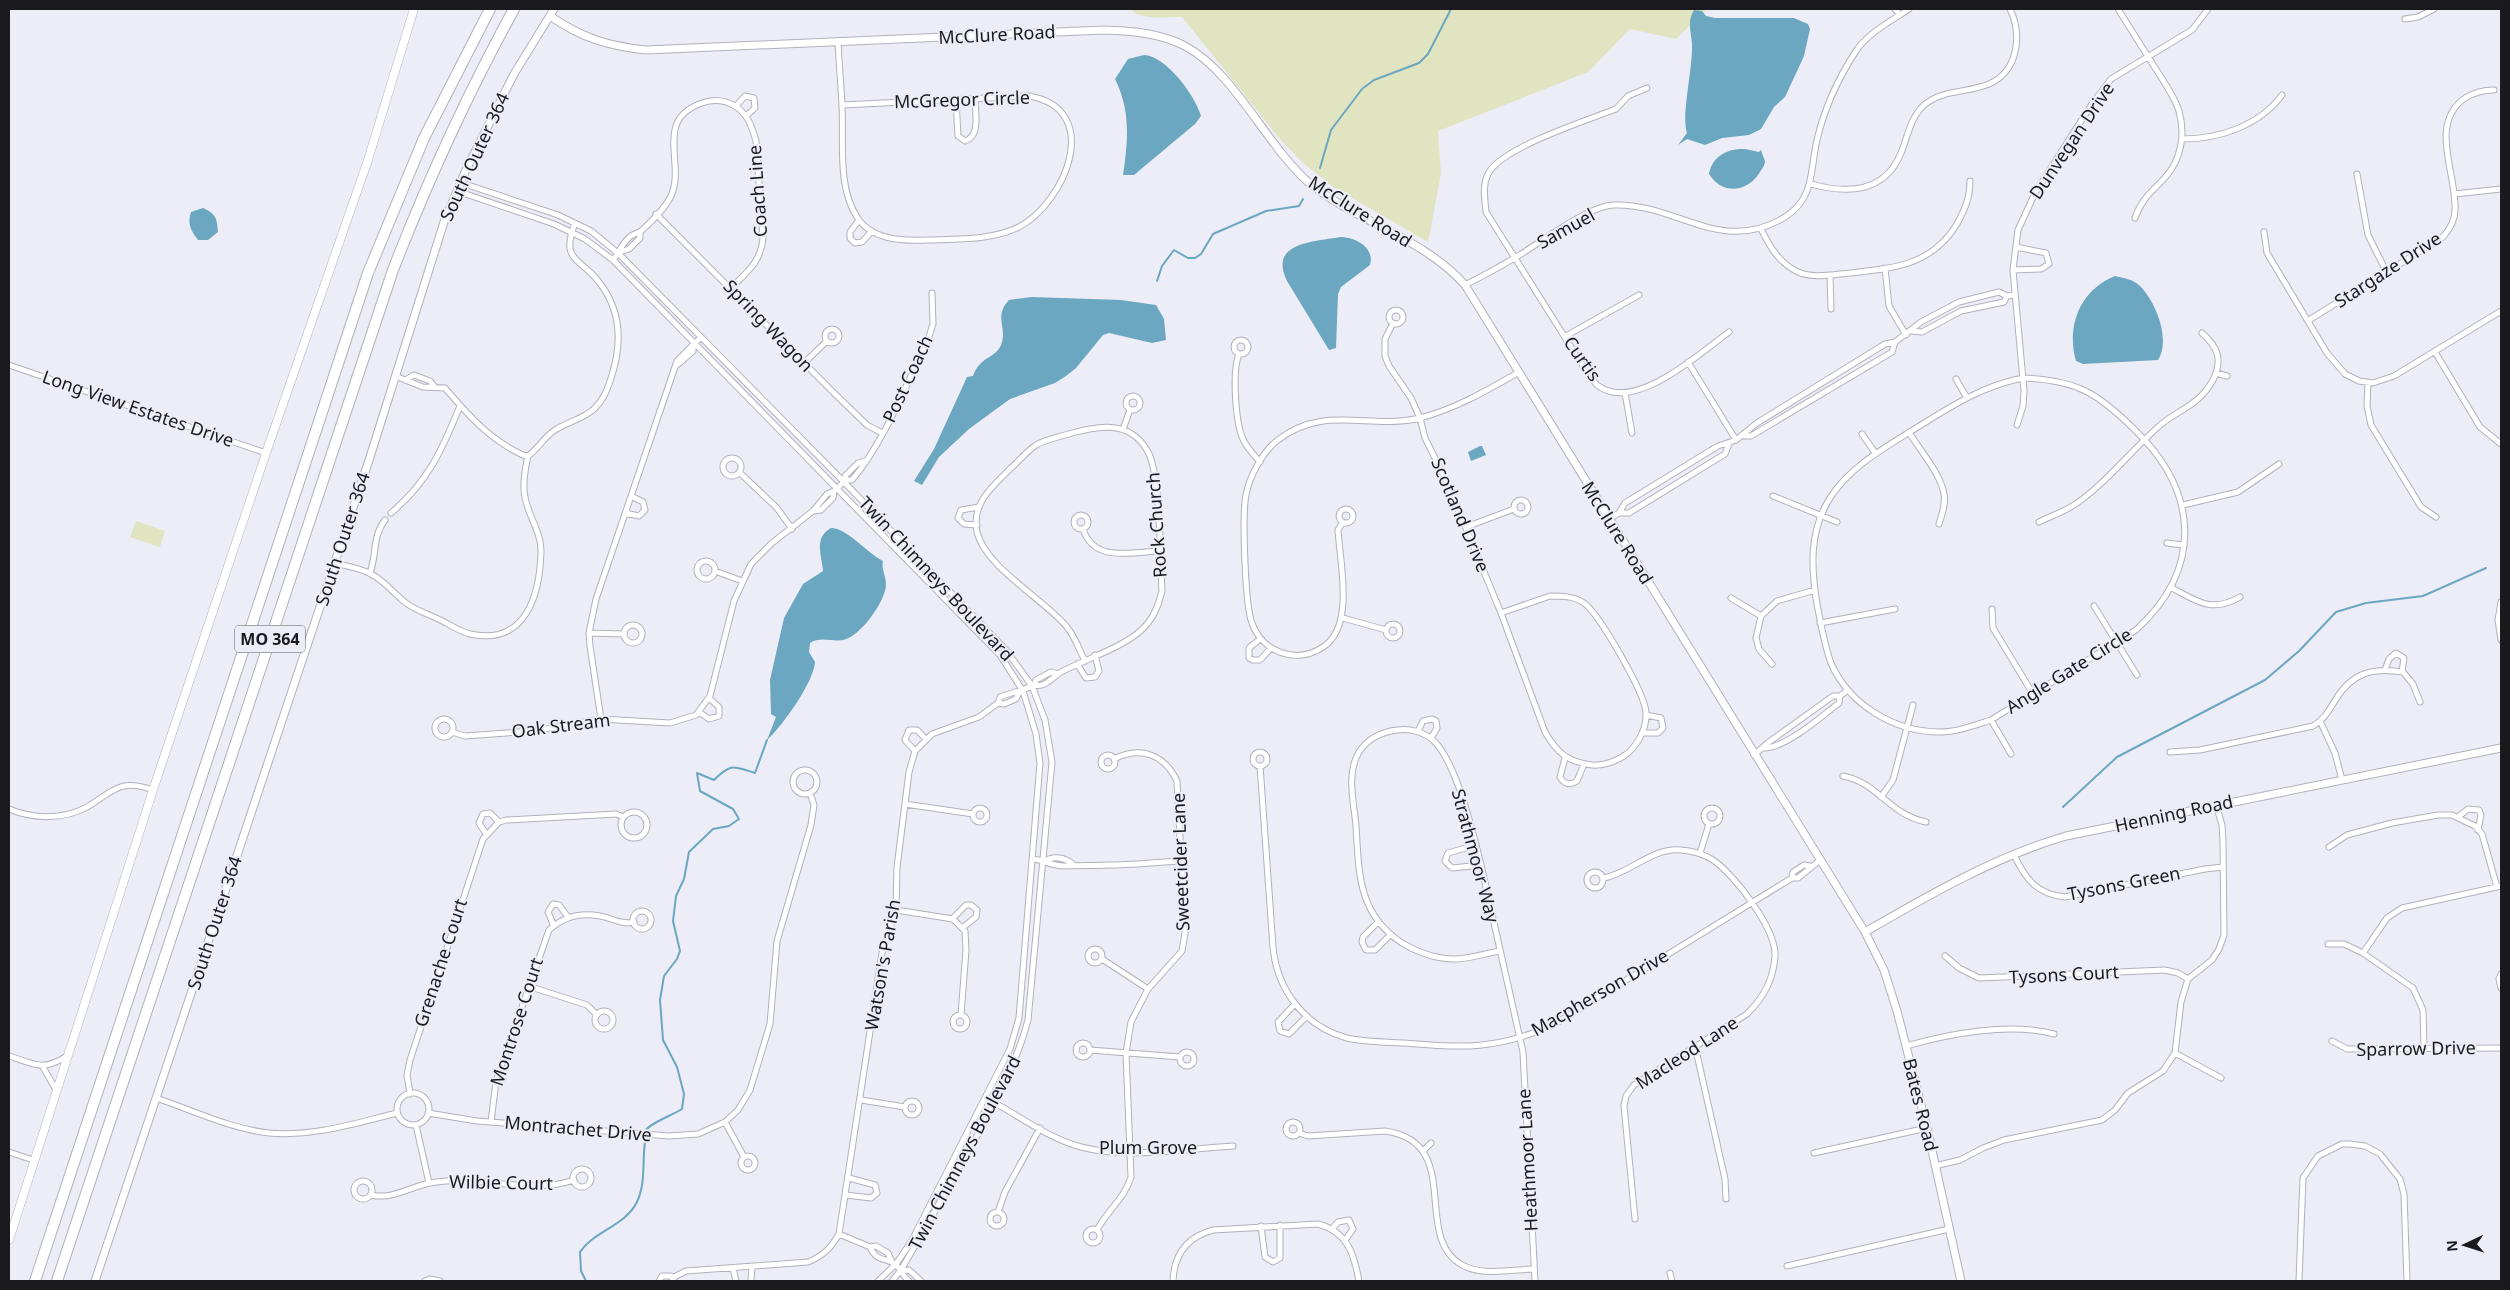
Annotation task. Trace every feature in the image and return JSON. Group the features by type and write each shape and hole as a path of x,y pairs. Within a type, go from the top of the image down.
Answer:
{"highway":[{"name":"MO 364","path":"35,1281 368,273 424,138 490,9"},
{"name":"MO 364","path":"57,1281 393,270 438,159 514,9"}],"main road":[{"path":"9,1240 33,1160 153,790 266,453 368,160 414,9"}],"street":[{"path":"1896,9 1900,15"},
{"path":"1909,9 1862,44 1838,82 1817,140 1811,184 1792,211 1761,229 1773,252 1786,264 1799,272 1811,275 1906,265 1927,256 1943,244 1963,214 1970,196 1970,181"},
{"path":"1811,184 1849,191 1880,180 1896,163 1910,125 1924,105 1943,94 1990,84 2008,68 2016,54 2018,31 2010,9"},
{"path":"2118,9 2179,109 2182,139 2172,170 2146,195 2135,218"},
{"name":"Dunvegan Drive","path":"2017,425 2023,406 2023,378 2013,270 2018,230 2035,193 2092,104 2111,79 2192,30 2208,9"},
{"path":"2405,19 2418,17 2434,9"},
{"name":"McClure Road","path":"552,12 584,36 615,47 646,50 1104,30 1153,34 1186,46 1219,73 1282,155 1308,181 1335,200 1436,258 1465,285 1819,861 1865,932"},
{"name":"South Outer 364","path":"95,1281 335,563 444,222 465,172 514,74 552,12"},
{"name":"McGregor Circle","path":"838,42 845,184 852,207 859,220 872,232 901,241 970,239 997,235 1018,227 1033,218 1048,204 1060,186 1072,147 1071,134 1062,112 1041,98 1029,96 842,105"},
{"name":"Curtis","path":"1625,393 1611,391 1597,385 1486,212 1484,191 1489,172 1498,162 1519,148 1616,109 1628,96 1647,88"},
{"name":"Stargaze Drive","path":"2309,320 2443,237 2454,216 2454,194 2446,136 2449,120 2456,106 2470,95 2480,90 2494,90"},
{"path":"2182,139 2206,138 2234,130 2269,109 2282,95"},
{"path":"613,260 620,253 629,249 640,238 640,232 671,197 675,180 673,139 678,122 688,109 704,102 718,100 736,106 745,96 754,98 756,102 755,108 746,116"},
{"path":"956,100 958,136 965,141 972,139 976,134 975,99"},
{"name":"Coach Line","path":"731,288 756,263 762,249 756,141 752,125 736,106"},
{"path":"2357,174 2368,235 2387,273"},
{"name":"Twin Chimneys Boulevard","path":"462,183 558,215 591,231 620,253 845,481 1006,650 1033,686 1045,720 1052,762 1028,1020 1019,1052 994,1102 946,1194 902,1271 892,1281"},
{"path":"2454,194 2501,189"},
{"name":"Twin Chimneys Boulevard","path":"457,192 554,224 586,239 613,260 693,345 1000,655 1021,692 1036,734 1040,763 1019,1018 1010,1049 911,1242 878,1281"},
{"name":"Samuel","path":"1465,285 1516,257 1577,219 1613,205 1641,208 1726,232 1761,229"},
{"name":"Spring Wagon","path":"656,214 867,425 882,434"},
{"path":"859,220 850,232 850,238 855,243 862,242 872,232"},
{"path":"335,563 370,573 415,608 469,634 493,636 515,626 528,612 535,598 539,576 539,535 524,498 528,456 555,429 585,416 599,404 605,396 618,355 620,336 610,299 599,281 573,259 569,249 571,232 575,223"},
{"path":"2264,232 2268,253 2337,367 2350,376 2368,383 2387,380 2501,311"},
{"path":"2013,270 2041,269 2049,264 2046,253 2016,247"},
{"path":"1885,268 1889,306 1906,335"},
{"path":"1830,274 1831,309"},
{"path":"1609,520 1625,504 1718,446 1729,444 1744,436 1757,423 1885,344 1895,342 1912,331 1920,322 1959,302 1999,292 2007,296 2014,295"},
{"name":"Post Coach","path":"845,481 845,476 858,463 865,461 882,434 933,324 932,293"},
{"path":"1566,336 1639,295"},
{"path":"1912,331 1922,332 1961,311 2004,302 2007,296"},
{"name":"Scotland Drive","path":"1393,323 1385,339 1385,356 1399,382 1411,398 1420,418 1425,438 1466,527 1501,613 1545,732 1554,748 1565,758"},
{"path":"1632,433 1625,393 1639,391 1656,382 1688,362 1729,332"},
{"path":"2039,522 2076,504 2160,425 2188,408 2204,394 2216,372 2217,350 2202,334"},
{"path":"601,719 589,633 596,599 671,376 683,354 701,337"},
{"path":"804,363 827,341"},
{"path":"1744,436 1751,436 1892,352 1895,342"},
{"path":"2435,352 2477,422 2501,443"},
{"path":"1239,354 1234,366 1235,398 1244,442 1260,462"},
{"path":"1688,362 1736,440"},
{"name":"Long View Estates Drive","path":"9,365 266,453"},
{"path":"1343,522 1338,530 1343,618 1335,635 1323,648 1309,653 1292,656 1272,648 1260,639 1251,622 1244,514 1246,493 1260,462 1276,441 1309,423 1327,419 1378,422 1420,418 1475,397 1519,372"},
{"path":"2216,372 2227,376"},
{"path":"407,379 414,375 421,377 435,387"},
{"path":"395,376 407,379 412,384 423,387 445,388 460,406 495,439 512,450 528,456"},
{"name":"Angle Gate Circle","path":"2023,378 2057,380 2079,386 2100,398 2118,412 2145,440 2167,467 2183,505 2184,545 2172,588 2153,614 2136,630 1991,720 1970,727 1941,732 1906,728 1892,723 1864,705 1848,690 1832,664 1820,623 1812,560 1821,516 1829,499 1840,484 1858,467 1876,454 1967,398 2002,382 2023,378"},
{"path":"1956,379 1967,398"},
{"path":"2368,383 2367,406 2371,425 2421,507 2436,517"},
{"path":"391,514 407,499 430,471 460,406"},
{"path":"1084,661 1068,628 1033,598 984,547 977,525 979,508 985,494 993,485 1035,446 1093,427 1104,426 1123,429 1130,410"},
{"name":"Rock Church","path":"1033,686 1036,680 1051,672 1058,674 1134,636 1148,623 1158,606 1162,591 1154,466 1142,443 1123,429"},
{"path":"1909,432 1944,493 1944,508 1939,524"},
{"path":"1862,434 1876,454"},
{"path":"1618,513 1629,513 1715,460 1724,454 1729,444"},
{"path":"2183,505 2238,492 2279,464"},
{"path":"739,472 777,508 792,530"},
{"path":"699,712 709,698 715,682 734,601 754,559 813,511 821,510 834,498 836,490 845,481"},
{"path":"625,513 639,516 645,510 643,502 631,496"},
{"path":"1773,496 1837,522"},
{"path":"977,525 964,524 958,518 961,510 979,508"},
{"path":"1466,527 1514,510"},
{"path":"370,573 374,562 375,539 378,528 385,520"},
{"path":"1083,529 1092,545 1104,552 1160,551"},
{"path":"2167,543 2184,545"},
{"path":"715,570 742,581"},
{"path":"2172,588 2208,605 2227,605 2240,597"},
{"path":"1772,664 1759,649 1756,638 1761,616 1777,601 1815,590"},
{"path":"1501,613 1550,596 1568,596 1584,603 1606,632 1640,688 1646,715 1642,733 1636,744 1620,758 1600,766 1584,764 1565,758 1560,777 1563,782 1568,784 1577,781 1584,764"},
{"path":"1731,598 1761,616"},
{"path":"2501,603 2498,620 2501,640"},
{"path":"2094,606 2137,675"},
{"path":"1992,609 1993,628 2033,694"},
{"path":"1820,623 1895,610"},
{"path":"1343,618 1386,630"},
{"path":"589,633 624,634"},
{"path":"1260,639 1249,648 1250,658 1260,660 1272,648"},
{"path":"2385,670 2389,659 2396,653 2404,658 2402,672"},
{"path":"1077,664 1086,678 1095,677 1099,671 1095,655"},
{"path":"2170,752 2225,746 2301,729 2320,722 2346,683 2370,671 2402,672 2414,684 2420,702"},
{"path":"914,751 926,739 945,729 974,720 998,703 1000,698 1013,691 1021,692 1033,686"},
{"path":"1754,755 1833,696 1840,696 1848,690"},
{"path":"1764,748 1772,748 1800,732 1839,702 1840,696"},
{"name":"Oak Stream","path":"452,732 465,736 534,731 601,719 670,723 686,720 699,712 709,719 719,716 719,707 709,698"},
{"path":"1882,798 1893,780 1913,705"},
{"path":"1642,733 1658,733 1663,728 1661,718 1646,715"},
{"path":"1418,732 1423,720 1432,718 1436,721 1437,728 1431,738"},
{"path":"1991,720 2011,754"},
{"path":"2320,722 2335,753 2342,780"},
{"name":"Strathmoor Way","path":"1500,951 1457,959 1434,957 1418,952 1390,935 1378,922 1365,899 1359,875 1352,776 1358,753 1365,744 1377,735 1404,729 1418,732 1431,738 1442,750 1452,772 1476,845 1520,1038"},
{"name":"Watson's Parish","path":"660,1281 664,1275 673,1279 686,1272 808,1262 828,1250 839,1234 882,953 896,910 897,867 914,751 906,740 909,730 918,730 926,739"},
{"name":"Henning Road","path":"1865,932 1936,891 2032,846 2066,836 2501,748"},
{"name":"Sweetcider Lane","path":"1097,1230 1128,1186 1131,1177 1126,1053 1131,1022 1148,989 1182,951 1185,933 1178,785 1173,773 1162,762 1151,755 1131,752 1114,759"},
{"name":"Macpherson Drive","path":"1260,766 1274,960 1281,984 1295,1004 1307,1016 1321,1027 1349,1038 1455,1048 1484,1047 1520,1038 1552,1025 1792,878 1794,872 1804,865 1810,866 1819,861"},
{"name":"Montrachet Drive","path":"807,770 816,777 815,788 810,793 798,792 794,786 794,778 799,771 807,770"},
{"path":"1843,776 1864,783 1902,815 1926,822"},
{"path":"9,809 26,816 57,816 86,807 111,789 120,786 143,787 153,790"},
{"name":"Montrachet Drive","path":"428,1113 491,1122 641,1134 698,1134 725,1122 738,1110 750,1090 770,1024 777,941 811,826 814,805 810,793"},
{"path":"905,804 973,814"},
{"path":"1935,1166 1960,1160 2004,1140 2102,1120 2115,1110 2128,1093 2163,1071 2175,1053 2181,1002 2188,979 2212,960 2224,935 2222,825 2216,805"},
{"path":"2458,818 2468,809 2479,810 2481,815 2478,830"},
{"path":"630,812 643,814 648,822 644,834 636,838 628,837 621,826 623,817 630,812"},
{"path":"487,835 480,823 483,814 490,813 500,822 506,820 616,814 623,817"},
{"path":"2329,847 2347,835 2392,823 2438,815 2458,818 2478,830 2487,849 2499,887 2402,908 2388,918 2362,952"},
{"name":"Grenache Court","path":"410,1094 407,1075 410,1060 480,844 500,822"},
{"path":"1604,878 1618,875 1659,852 1676,849 1700,853 1709,824"},
{"path":"1476,845 1448,853 1445,861 1452,868 1481,865"},
{"name":"Macleod Lane","path":"1635,1219 1624,1115 1626,1096 1634,1085 1748,1014 1762,999 1770,982 1775,956 1772,938 1751,902 1729,873 1712,859 1700,853"},
{"name":"Tysons Green","path":"2014,855 2025,876 2044,893 2065,897 2223,867"},
{"path":"1033,859 1044,860 1051,857 1066,860 1073,864 1106,865 1181,861"},
{"path":"554,926 548,912 553,904 559,905 568,917"},
{"path":"952,919 966,905 971,905 977,910 976,917 962,928"},
{"path":"896,910 952,919 962,928 967,940 961,1015"},
{"name":"Montrose Court","path":"491,1122 496,1081 545,938 554,926 568,917 577,914 600,916 627,924 634,922"},
{"path":"1378,922 1363,937 1362,942 1366,950 1375,950 1390,935"},
{"name":"Bates Road","path":"1865,932 1884,970 1906,1046 1927,1128 1961,1281"},
{"path":"2328,944 2344,944 2362,952 2413,988 2423,1010 2424,1048"},
{"name":"Tysons Court","path":"1945,956 1958,968 1979,978 2165,970 2173,971 2188,979"},
{"path":"1102,959 1148,989"},
{"path":"2501,974 2499,979 2501,988"},
{"path":"528,986 587,1005 597,1015"},
{"path":"1295,1004 1278,1022 1280,1031 1289,1034 1307,1016"},
{"path":"1906,1046 1958,1034 2023,1029 2054,1034"},
{"name":"Heathmoor Lane","path":"1520,1038 1526,1093 1534,1281"},
{"name":"Sparrow Drive","path":"2332,1041 2347,1049 2501,1048"},
{"path":"1695,1046 1725,1179 1726,1199"},
{"path":"1090,1050 1180,1057"},
{"path":"2175,1053 2221,1078"},
{"path":"9,1056 43,1067 52,1065 67,1056"},
{"path":"43,1067 56,1090"},
{"path":"410,1094 424,1098 428,1105 428,1113 423,1121 416,1125 404,1122 398,1113 400,1101 410,1094"},
{"path":"156,1098 242,1127 282,1133 320,1131 398,1113"},
{"name":"Plum Grove","path":"986,1098 1040,1128 1080,1146 1130,1152 1233,1146"},
{"path":"861,1100 905,1107"},
{"path":"725,1122 744,1157"},
{"name":"Wilbie Court","path":"416,1125 429,1183"},
{"path":"998,1212 1004,1192 1040,1128"},
{"path":"1814,1153 1927,1128"},
{"path":"1299,1133 1308,1136 1385,1131 1397,1133 1415,1142 1430,1166 1440,1235 1452,1256 1461,1264 1472,1269 1486,1271 1533,1269"},
{"path":"1422,1151 1431,1143"},
{"path":"2300,1281 2303,1178 2318,1156 2337,1146 2350,1144 2366,1146 2380,1154 2400,1179 2404,1194 2407,1281"},
{"path":"9,1152 33,1160"},
{"path":"846,1195 871,1198 877,1193 875,1184 849,1178"},
{"name":"Wilbie Court","path":"371,1195 388,1196 429,1183 474,1180 550,1186 574,1180"},
{"path":"1332,1229 1338,1222 1349,1220 1353,1229 1346,1239"},
{"path":"1173,1281 1173,1271 1181,1249 1193,1238 1213,1230 1318,1224 1332,1229 1346,1239 1355,1256 1359,1281"},
{"path":"1261,1226 1265,1257 1273,1262 1280,1258 1281,1253 1280,1225"},
{"path":"1787,1266 1949,1229"},
{"path":"839,1234 870,1247 876,1246 888,1253 902,1271 904,1278 909,1281"},
{"path":"870,1247 873,1253 882,1260 894,1263"},
{"path":"751,1281 752,1267"},
{"path":"733,1268 736,1281"},
{"path":"902,1271 909,1270 921,1281"},
{"path":"1670,1273 1672,1281"},
{"path":"425,1281 430,1279 440,1281"}],"green space":[{"path":"1130,9 1705,9 1705,11 1676,39 1630,29 1588,72 1438,131 1441,174 1428,242 1333,187 1302,162 1280,139 1182,17 1148,17 1135,13"},
{"path":"136,521 165,531 160,547 130,537"}],"water":[{"path":"1694,10 1702,11 1706,16 1715,18 1794,18 1808,24 1810,29 1804,56 1785,97 1774,107 1761,129 1749,135 1722,138 1705,145 1687,139 1678,145 1687,133 1685,115 1692,54 1690,23"},
{"path":"1144,55 1153,57 1170,69 1193,98 1201,116 1195,124 1134,175 1123,175 1127,139 1126,115 1124,103 1115,79 1128,59"},
{"path":"1745,149 1759,152 1761,150 1765,161 1755,179 1742,187 1734,189 1727,188 1714,181 1709,174 1717,158 1733,150"},
{"path":"203,208 211,212 215,217 218,232 208,240 198,240 193,234 189,220 191,212"},
{"path":"1346,237 1362,244 1370,253 1371,259 1370,265 1341,287 1338,294 1336,348 1329,350 1287,281 1283,268 1284,258 1289,251 1297,246"},
{"path":"2115,276 2128,279 2140,286 2156,311 2163,342 2162,352 2158,360 2083,364 2076,361 2073,335 2079,311 2093,290"},
{"path":"1032,297 1121,300 1156,305 1164,319 1166,340 1152,343 1109,333 1103,335 1076,368 1066,376 1055,383 1010,399 969,429 939,457 922,485 914,481 934,449 967,377 973,376 979,365 995,353 1001,345 1003,333 1001,317 1004,306 1009,300"},
{"path":"1482,446 1486,455 1471,461 1468,452"},
{"path":"831,528 844,532 883,561 885,591 882,600 871,617 850,637 843,640 818,640 810,643 809,652 815,662 809,681 788,715 767,740 776,717 771,714 770,680 784,618 803,584 823,571 820,542 825,532"}],"waterway":[{"path":"1320,168 1331,130 1362,89 1374,80 1419,63 1428,54 1451,9"},
{"path":"1157,281 1162,266 1174,250 1188,258 1195,258 1201,254 1213,234 1266,211 1299,206 1303,199"},
{"path":"2063,807 2117,757 2265,680 2299,651 2336,612 2366,603 2423,596 2486,568"},
{"path":"586,1281 581,1271 580,1252 593,1239 625,1217 632,1210 640,1195 643,1180 646,1130 648,1127 682,1109 684,1094 677,1067 663,1040 660,1000 664,976 677,959 680,951 673,921 676,896 684,879 689,852 713,829 729,826 739,819 733,809 700,791 697,773 714,780 724,771 733,767 755,773 767,740"}]}
